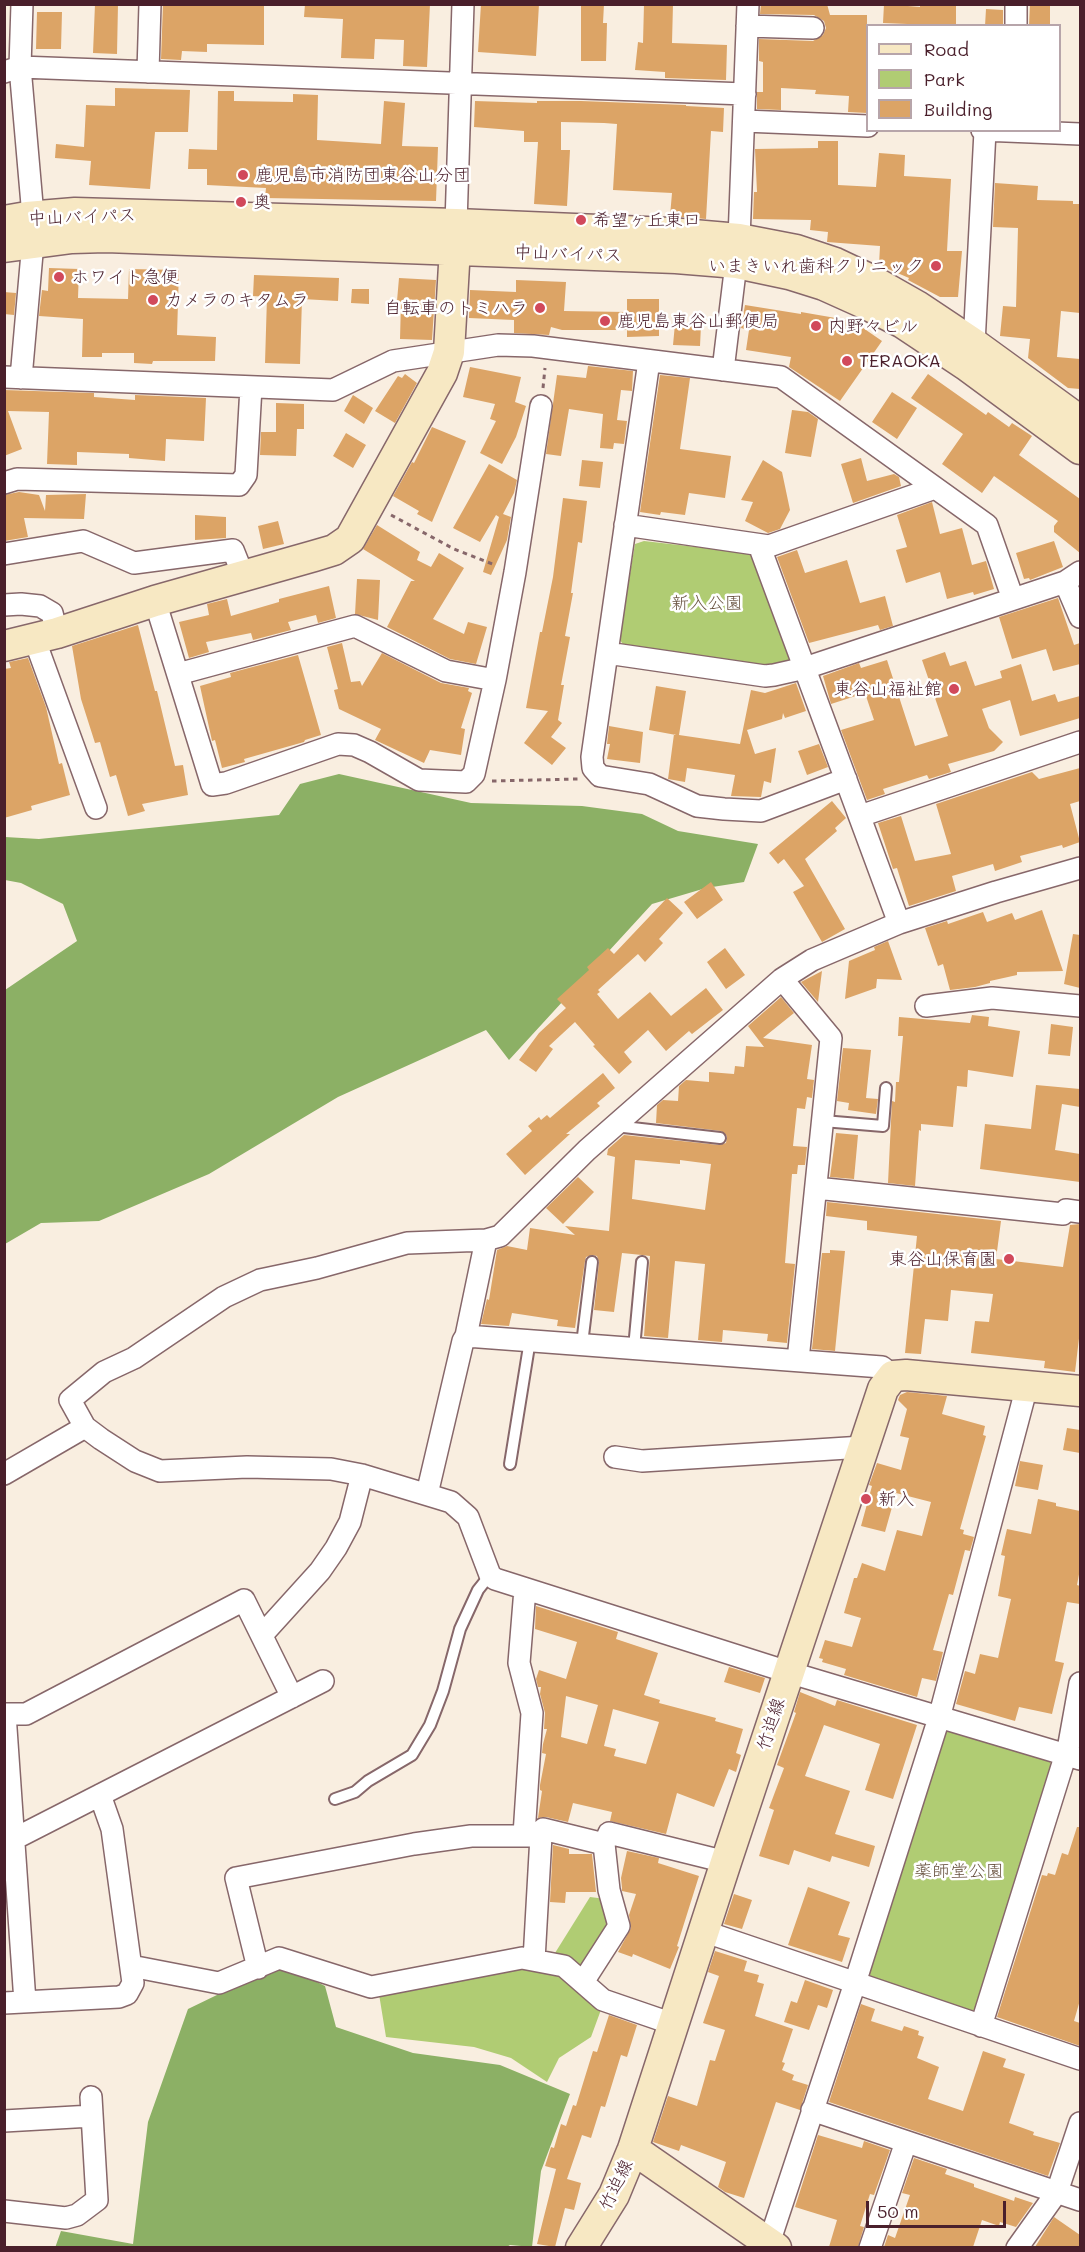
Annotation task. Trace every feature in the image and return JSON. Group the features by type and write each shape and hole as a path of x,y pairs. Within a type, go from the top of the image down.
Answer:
{"street":[{"path":"22,4 12,69 33,229 13,378 333,390 393,361 498,345 533,346 781,377 987,525 1012,599"},
{"path":"148,72 150,4"},
{"path":"4,646 46,636 155,601 334,550 350,539 442,373 449,352 456,237 463,4"},
{"path":"723,370 738,251 748,4"},
{"path":"1016,4 1016,24"},
{"path":"747,26 813,28"},
{"path":"12,69 745,94"},
{"path":"744,121 866,126"},
{"path":"970,354 983,132"},
{"path":"1035,132 1080,134"},
{"name":"中山バイパス","path":"4,247 33,229 75,213 456,237 670,233 738,251 789,274 824,285 854,298 970,354 1080,422"},
{"name":"中山バイパス","path":"4,221 33,229"},
{"name":"中山バイパス","path":"970,354 1080,449"},
{"path":"649,361 592,768 600,776 649,784 697,806 761,811 846,779"},
{"path":"4,483 16,479 239,486 246,476 250,387"},
{"path":"155,601 212,785 226,783 338,744 354,745 370,752 418,780 466,782 474,774 495,680 515,572 541,406"},
{"path":"625,525 769,546 934,488"},
{"path":"4,554 82,541 134,563 233,550 243,575"},
{"path":"759,545 899,923"},
{"path":"607,653 765,675 805,668 1073,577 1080,617"},
{"path":"4,605 40,606 52,613 46,636 96,808"},
{"path":"178,674 355,626 446,671 495,680"},
{"path":"860,816 1080,742"},
{"path":"1073,1757 789,1672 495,1579 490,1575 468,1517 451,1502 427,1494 362,1475 332,1469 247,1467 160,1471 135,1461 85,1426 70,1400 104,1372 134,1358 224,1297 260,1280 317,1268 407,1243 486,1240 500,1236 587,1150 782,979 812,960 899,923 996,891 1080,868"},
{"path":"782,979 831,1038 798,1360"},
{"path":"926,1006 992,998 1080,1006"},
{"path":"816,1188 1063,1214 1066,1210 1080,1212"},
{"path":"427,1494 462,1341 466,1336 486,1240"},
{"path":"466,1336 882,1367 893,1376 917,1376 1080,1391"},
{"name":"竹迫線","path":"581,2247 614,2195 633,2149 863,1447 883,1389 893,1376"},
{"path":"633,2149 773,2245 812,2110 939,1718 1027,1386"},
{"path":"4,1474 85,1426"},
{"path":"615,1457 642,1461 863,1447"},
{"path":"262,1635 320,1571 336,1548 350,1522 362,1475"},
{"path":"525,1589 519,1663 532,1713 534,1960"},
{"path":"100,1795 112,1829 133,1983 126,1994 119,1997 15,2002 14,1839 5,1714 26,1714 244,1600 292,1697"},
{"path":"14,1839 323,1681"},
{"path":"981,2026 1073,1757 1080,1683"},
{"path":"258,1968 236,1878 414,1844 471,1836 532,1835 543,1829 604,1844"},
{"path":"583,1982 619,1926 609,1890 604,1844 609,1833 726,1862"},
{"path":"703,1931 1080,2059"},
{"path":"131,1966 219,1983 279,1958 371,1987 522,1958 564,1966 603,2000 673,2024"},
{"path":"4,2121 92,2106 97,2200 77,2215 66,2218 4,2211"},
{"path":"812,2110 1080,2200"},
{"path":"1017,2247 1057,2192 1080,2123"},
{"path":"870,2247 906,2142"}],"lane":[{"path":"823,1121 883,1126 886,1088"},
{"path":"615,1125 720,1138"},
{"path":"582,1344 592,1262"},
{"path":"634,1348 642,1262"},
{"path":"510,1464 530,1340"},
{"path":"335,1799 355,1792 368,1781 412,1755 433,1717 443,1691 460,1629 478,1590 490,1575"}],"path":[{"path":"541,406 545,368 552,362"},
{"path":"370,505 468,556 515,572"},
{"path":"466,782 584,779"}],"green space":[{"name":"新入公園","path":"644,541 749,553 755,558 792,655 785,665 774,668 625,648 619,638 635,544"},
{"path":"339,774 471,803 582,806 642,814 678,831 758,844 744,882 706,888 652,904 509,1060 486,1030 338,1097 209,1174 99,1221 41,1223 5,1244 5,990 77,941 63,904 21,883 5,880 5,837 39,839 279,815 300,784"},
{"name":"薬師堂公園","path":"949,1729 1049,1760 1054,1769 975,2009 969,2013 868,1978 864,1973 942,1736"},
{"path":"590,1897 606,1899 614,1924 577,1986 602,2007 591,2037 559,2058 547,2082 511,2058 474,2047 386,2037 378,1988 518,1967 545,1969"},
{"path":"281,1964 325,1986 336,2027 413,2053 500,2065 570,2094 541,2171 532,2247 510,2245 505,2248 55,2248 61,2231 133,2244 148,2122 188,2009"}],"building":[{"path":"95,4 118,4 117,54 93,53"},
{"path":"163,4 264,4 264,45 207,44 207,52 182,51 181,60 161,59"},
{"path":"305,4 430,4 427,67 403,66 404,40 375,39 374,59 341,58 343,19 304,17"},
{"path":"481,4 539,4 536,56 478,52"},
{"path":"581,4 604,4 603,23 607,23 606,61 581,61"},
{"path":"644,4 673,4 672,43 727,45 726,80 665,78 665,72 635,70 638,42 643,43"},
{"path":"761,4 827,4 830,15 867,15 866,113 848,112 849,96 815,94 816,90 781,88 781,110 757,109 757,92 763,92 763,62 759,61 759,39 813,41 823,35 826,28 824,21 814,15 760,14"},
{"path":"884,4 920,7 920,5 956,6 956,24 883,23"},
{"path":"1030,4 1050,4 1050,24 1029,24"},
{"path":"986,9 1003,10 1003,24 985,24"},
{"path":"37,12 62,12 61,49 36,49"},
{"path":"115,88 190,90 188,132 155,132 150,189 89,185 91,161 55,158 56,144 84,147 86,105 115,106"},
{"path":"218,91 234,91 234,101 293,102 293,94 318,95 317,140 381,144 384,101 405,103 402,146 438,147 436,201 265,198 266,188 207,185 207,169 188,169 189,149 217,150"},
{"path":"475,101 537,103 537,101 581,101 724,108 723,132 711,131 706,219 670,216 672,193 613,190 617,124 561,122 561,150 570,150 567,206 534,204 538,142 524,142 524,131 474,127"},
{"path":"818,141 838,141 838,185 876,187 879,153 905,155 904,176 951,179 947,251 962,251 958,297 940,297 908,280 909,278 879,265 880,246 827,242 828,232 810,230 811,220 753,219 754,192 757,192 755,149 818,148"},
{"path":"995,183 1038,186 1037,200 1073,201 1073,204 1080,204 1080,313 1061,311 1057,357 1080,359 1080,389 1068,388 1028,358 1030,339 1000,336 1003,306 1016,307 1018,228 993,227"},
{"path":"49,268 79,269 78,298 128,299 129,269 179,270 177,335 216,337 215,361 134,363 134,353 102,353 102,357 82,357 83,319 39,316 42,290 48,291"},
{"path":"254,275 339,278 338,301 302,299 300,364 265,363 267,297 253,296"},
{"path":"399,278 436,280 432,340 400,339 401,302 397,301"},
{"path":"516,280 566,282 564,311 627,312 627,299 659,299 659,336 627,337 627,330 562,330 551,327 549,335 514,333 514,320 469,318 470,290 516,292"},
{"path":"352,289 369,289 369,304 351,303"},
{"path":"4,292 16,293 14,315 4,314"},
{"path":"745,305 853,321 882,341 840,401 789,367 791,357 746,350 749,330 741,328"},
{"path":"675,324 701,325 700,346 673,345"},
{"path":"588,366 633,371 632,391 621,390 617,420 627,421 624,444 614,443 613,449 600,448 603,414 569,409 561,456 546,454 557,375 586,378"},
{"path":"470,367 521,377 515,402 526,406 516,437 502,464 480,453 496,421 490,419 495,404 463,397"},
{"path":"405,374 417,383 395,423 375,411 398,376 402,378"},
{"path":"928,374 986,415 988,412 1009,427 1012,423 1032,436 1019,455 1080,499 1080,553 1054,532 1054,526 1058,521 994,476 982,493 942,464 963,434 911,398"},
{"path":"660,375 690,378 680,449 731,456 725,498 689,493 685,515 640,512"},
{"path":"4,390 94,393 94,397 135,400 135,395 206,398 204,441 166,439 165,461 129,458 129,454 77,452 77,465 47,464 49,412 8,411 22,449 4,456"},
{"path":"892,392 917,408 897,439 872,422"},
{"path":"353,395 373,408 364,424 344,411"},
{"path":"276,403 304,404 304,429 297,429 296,456 260,455 261,432 276,432"},
{"path":"792,410 808,412 818,419 811,457 785,453"},
{"path":"432,427 466,441 432,522 417,514 419,511 393,496 412,462 414,463"},
{"path":"346,433 366,445 353,468 333,456"},
{"path":"861,458 867,481 894,474 899,477 901,486 853,503 841,464"},
{"path":"582,460 603,462 600,488 579,486"},
{"path":"763,460 782,472 790,510 780,529 768,533 745,521 753,502 741,500"},
{"path":"489,464 517,480 514,493 503,514 511,517 507,540 491,575 483,572 499,517 496,515 480,542 453,528"},
{"path":"19,492 39,495 45,511 46,495 86,494 84,519 24,518 28,537 4,541 4,495"},
{"path":"563,498 587,501 582,543 578,542 571,593 573,593 565,636 570,637 561,685 564,685 558,720 562,723 551,737 566,748 552,765 524,743 548,711 526,708 553,577"},
{"path":"932,502 940,534 962,528 972,565 986,561 994,589 947,599 940,572 906,583 896,550 907,547 897,515"},
{"path":"195,515 226,517 226,538 195,540"},
{"path":"278,521 284,544 263,549 258,526"},
{"path":"377,525 420,552 417,560 431,567 439,553 464,568 433,619 464,634 468,622 487,627 476,664 450,659 387,627 411,581 415,581 363,549"},
{"path":"1054,541 1063,567 1030,580 1029,578 1024,579 1016,553"},
{"path":"797,550 805,573 847,560 860,603 885,596 893,626 880,630 878,625 809,643 777,557"},
{"path":"357,579 380,580 378,620 355,614"},
{"path":"329,586 336,618 318,623 316,615 288,622 291,630 253,640 251,633 206,642 209,652 189,658 179,622 209,615 207,604 227,599 231,616 279,602 279,599"},
{"path":"1058,598 1074,645 1080,643 1080,664 1053,671 1046,649 1012,659 999,617"},
{"path":"138,625 175,766 183,765 188,795 142,804 145,811 128,816 116,775 110,777 100,742 95,743 81,699 72,646"},
{"path":"342,643 351,682 360,681 362,686 382,653 441,683 469,688 468,691 472,693 461,728 465,729 461,755 430,750 424,763 375,740 381,729 339,709 334,690 338,689 327,647"},
{"path":"945,652 950,666 966,661 975,686 1002,678 1000,671 1021,664 1032,701 1055,694 1058,702 1080,696 1080,718 1020,736 1010,700 982,709 989,728 1003,742 994,751 948,764 951,772 929,779 927,775 883,789 885,794 867,800 841,730 874,720 865,693 831,704 823,676 859,663 861,668 887,660 915,746 948,736 922,660"},
{"path":"298,655 321,735 222,768 215,740 212,741 200,686 231,677 230,673"},
{"path":"28,658 46,707 59,764 62,763 70,795 31,806 32,810 4,818 4,669 11,668 9,662"},
{"path":"796,683 806,711 785,718 783,713 782,719 747,730 755,754 776,748 771,783 764,781 761,797 731,796 735,775 687,768 685,782 668,779 674,735 649,730 656,686 686,691 679,735 740,744 751,690 765,693"},
{"path":"609,726 643,732 640,763 607,759 610,744 607,744"},
{"path":"819,744 828,767 807,775 798,751"},
{"path":"1080,768 1080,801 1070,804 1080,842 1063,848 1062,845 1020,856 1022,862 995,871 993,864 952,876 956,891 909,906 897,868 893,869 878,823 901,816 915,861 951,854 936,804 1032,772 1039,779"},
{"path":"832,801 846,818 835,828 837,831 805,859 845,929 822,942 793,892 804,886 784,859 778,864 769,853"},
{"path":"711,882 723,900 697,919 684,902"},
{"path":"667,898 683,913 659,939 663,943 645,962 638,954 598,990 600,992 597,994 618,1019 650,992 671,1016 706,988 723,1010 692,1034 689,1031 666,1051 648,1030 624,1052 632,1062 619,1074 575,1022 549,1046 553,1049 536,1072 519,1060 539,1033 566,1008 557,999 589,970 587,967 608,948 614,954"},
{"path":"1042,910 1063,971 1017,972 1017,975 990,981 990,983 950,990 943,964 938,966 925,928 947,921 948,924 983,912 987,922 1012,913 1015,920"},
{"path":"1073,934 1080,935 1080,988 1064,984"},
{"path":"888,941 902,980 877,979 876,988 845,999 849,961 875,950 874,947"},
{"path":"725,948 745,975 726,989 707,962"},
{"path":"822,971 818,1002 801,982"},
{"path":"781,997 794,1013 763,1038 812,1045 807,1079 814,1080 812,1098 807,1097 805,1109 797,1108 793,1146 807,1147 805,1165 798,1165 797,1174 792,1174 785,1263 795,1264 787,1343 767,1341 768,1334 723,1330 722,1342 698,1340 705,1264 675,1261 668,1338 644,1336 650,1256 622,1253 614,1312 594,1310 599,1262 597,1256 592,1255 586,1257 585,1261 575,1328 557,1326 558,1320 512,1313 509,1326 481,1324 487,1299 489,1300 497,1250 507,1246 527,1250 530,1228 575,1235 565,1226 609,1231 615,1157 607,1155 608,1149 624,1135 719,1145 726,1143 727,1136 721,1131 656,1123 657,1105 663,1100 678,1101 679,1086 686,1080 709,1082 709,1072 734,1074 735,1066 744,1067 746,1046 764,1047 748,1026","holes":["635,1160 680,1164 680,1160 711,1164 705,1210 632,1199"]},
{"path":"972,1015 989,1017 988,1026 1020,1031 1013,1077 968,1070 967,1087 957,1086 953,1127 921,1124 915,1186 888,1183 892,1101 895,1102 896,1082 899,1082 903,1036 898,1036 899,1017 970,1023"},
{"path":"1051,1024 1073,1027 1070,1056 1048,1054"},
{"path":"843,1048 871,1050 866,1098 878,1099 876,1114 848,1110 849,1103 837,1101"},
{"path":"603,1073 615,1088 597,1103 600,1106 566,1134 570,1134 525,1175 506,1154 532,1131 528,1126 539,1117 541,1120 547,1115 550,1118"},
{"path":"1036,1085 1080,1089 1080,1107 1062,1104 1055,1150 1080,1154 1080,1182 980,1169 985,1124 1031,1129"},
{"path":"836,1133 858,1135 854,1179 830,1177"},
{"path":"578,1177 594,1192 563,1224 546,1208"},
{"path":"827,1202 1001,1221 996,1259 1063,1267 1070,1225 1080,1224 1080,1330 1075,1372 1044,1368 1045,1361 971,1353 975,1321 989,1322 993,1294 951,1290 948,1321 925,1319 921,1354 905,1353 917,1236 867,1230 867,1221 826,1216"},
{"path":"830,1250 845,1251 835,1351 812,1349 822,1253 830,1253"},
{"path":"907,1392 947,1396 942,1414 985,1426 983,1435 986,1436 960,1529 964,1530 963,1534 974,1537 970,1551 965,1550 953,1595 949,1594 933,1650 943,1652 936,1681 922,1678 917,1697 844,1675 846,1669 822,1662 823,1659 819,1658 825,1640 852,1647 861,1618 844,1613 854,1578 857,1578 862,1563 885,1571 897,1530 922,1536 931,1502 896,1493 885,1532 861,1526 872,1486 869,1485 877,1463 901,1470 909,1438 900,1436 907,1409 898,1400 900,1395"},
{"path":"1067,1428 1080,1430 1080,1453 1063,1450"},
{"path":"1020,1461 1043,1465 1038,1490 1015,1486"},
{"path":"1038,1499 1080,1511 1080,1569 1077,1585 1080,1586 1080,1604 1067,1602 1055,1661 1064,1663 1052,1714 1019,1707 1015,1721 956,1704 965,1671 975,1674 980,1654 998,1658 1011,1599 998,1596 1005,1556 1001,1555 1007,1529 1031,1534"},
{"path":"536,1606 618,1632 616,1639 658,1653 644,1695 660,1700 659,1703 716,1718 715,1721 743,1729 736,1753 741,1755 736,1772 729,1769 714,1807 677,1793 666,1834 610,1821 612,1812 573,1803 568,1822 546,1817 538,1818 542,1791 540,1785 546,1754 542,1753 547,1729 544,1729 545,1713 540,1694 541,1687 538,1687 536,1679 539,1670 566,1679 577,1642 535,1629","holes":["566,1696 598,1705 587,1744 561,1737","613,1709 659,1722 646,1764 614,1756 616,1749 604,1746"]},
{"path":"729,1667 765,1678 760,1693 724,1682"},
{"path":"800,1692 835,1706 837,1700 917,1725 893,1799 865,1790 880,1744 824,1725 805,1776 850,1791 835,1834 875,1846 869,1867 832,1856 830,1862 794,1850 789,1865 759,1856 774,1810 769,1808 784,1768 777,1765 796,1713 794,1712"},
{"path":"1077,1827 1080,1827 1080,2000 1074,2021 1080,2023 1080,2046 997,2017 1042,1875 1047,1876 1048,1873 1055,1875 1062,1853 1068,1855"},
{"path":"553,1845 569,1849 569,1854 592,1854 596,1892 566,1892 565,1903 550,1902"},
{"path":"627,1851 659,1858 658,1863 699,1876 677,1946 679,1947 670,1969 633,1954 632,1957 618,1952 631,1928 629,1915 636,1894 622,1891 621,1878"},
{"path":"808,1887 850,1902 838,1935 850,1938 842,1962 788,1945"},
{"path":"734,1894 752,1900 742,1929 724,1924"},
{"path":"715,1951 747,1961 744,1971 759,1975 757,1982 764,1984 755,2016 793,2029 782,2062 785,2063 782,2070 794,2075 792,2080 808,2085 800,2110 776,2102 744,2198 725,2192 718,2187 726,2162 681,2145 679,2151 653,2142 668,2096 697,2106 710,2060 715,2061 725,2030 703,2023 719,1976 708,1972"},
{"path":"805,1980 833,1990 827,2008 818,2005 809,2030 784,2022 791,2001 797,2003"},
{"path":"861,2004 875,2009 871,2021 902,2031 904,2026 919,2031 918,2035 924,2037 917,2058 939,2067 928,2099 963,2111 983,2051 1006,2059 1003,2067 1025,2074 1009,2123 1034,2132 1033,2135 1060,2143 1048,2176 829,2102"},
{"path":"609,2015 637,2025 627,2057 621,2055 605,2107 601,2106 591,2138 582,2135 567,2179 581,2183 574,2210 565,2208 555,2247 537,2244 556,2169 545,2166 551,2147 554,2148 561,2124 566,2126 573,2105 576,2106 593,2051 597,2052"},
{"path":"818,2135 862,2148 864,2141 890,2150 874,2195 870,2194 860,2226 864,2227 858,2247 829,2247 837,2220 795,2207"},
{"path":"914,2158 947,2169 945,2174 974,2184 974,2187 1014,2201 1015,2197 1033,2203 1016,2227 1000,2222 999,2226 982,2220 973,2247 884,2247 888,2235 895,2238 910,2195 902,2193"},
{"path":"1054,2217 1080,2235 1080,2247 1035,2247"}],"place":[{"name":"鹿児島市消防団東谷山分団","path":"243,175"},
{"name":"奥","path":"241,202"},
{"name":"希望ヶ丘東口","path":"581,220"},
{"name":"いまきいれ歯科クリニック","path":"936,266"},
{"name":"ホワイト急便","path":"59,277"},
{"name":"カメラのキタムラ","path":"153,300"},
{"name":"自転車のトミハラ","path":"540,308"},
{"name":"鹿児島東谷山郵便局","path":"605,321"},
{"name":"内野々ビル","path":"816,326"},
{"name":"TERAOKA","path":"847,361"},
{"name":"東谷山福祉館","path":"954,689"},
{"name":"東谷山保育園","path":"1009,1259"},
{"name":"新入","path":"866,1499"}]}
